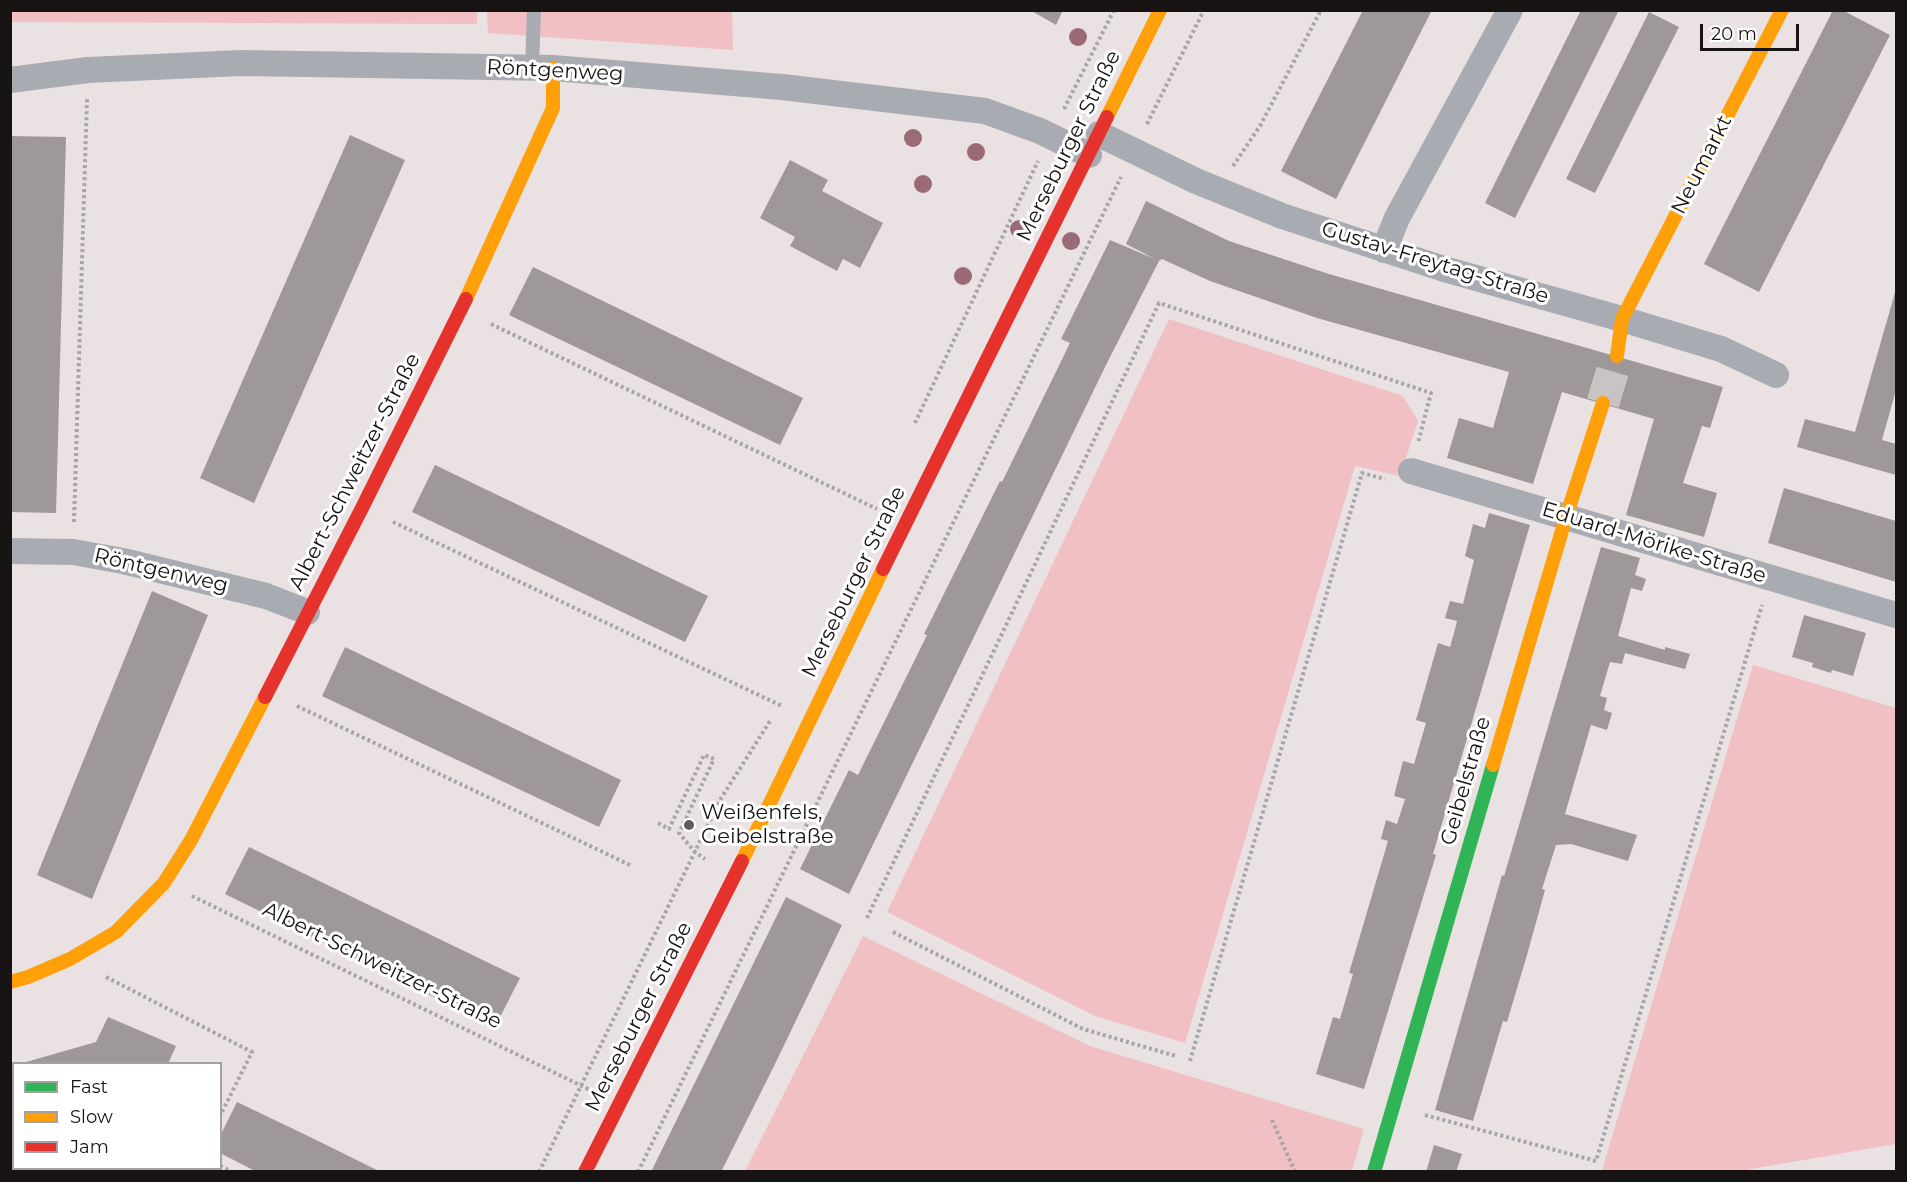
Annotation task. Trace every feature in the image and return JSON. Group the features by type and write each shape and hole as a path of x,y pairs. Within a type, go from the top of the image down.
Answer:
{"street":[{"name":"Merseburger Straße","path":"585,1172 734,876 1160,10"},
{"path":"1384,250 1397,218 1510,10"},
{"name":"Neumarkt","path":"1622,319 1782,10"},
{"name":"Röntgenweg","path":"10,80 88,70 241,63 543,68 782,87 985,111 1050,135 1094,145"},
{"name":"Albert-Schweitzer-Straße","path":"10,982 28,977 70,958 116,932 164,883 191,840 307,612 363,508 461,310 553,108 543,68"},
{"name":"Gustav-Freytag-Straße","path":"1094,145 1134,151 1218,190 1282,216 1384,250 1720,349 1776,375"},
{"path":"1617,356 1622,319"},
{"name":"Geibelstraße","path":"1374,1172 1566,517 1603,404"},
{"name":"Eduard-Mörike-Straße","path":"1411,471 1896,615"},
{"name":"Röntgenweg","path":"10,551 74,552 123,561 266,596 307,612"}],"lane":[{"path":"534,10 543,68"}],"path":[{"path":"915,424 1050,135 1114,10"},
{"path":"638,1172 1204,10"},
{"path":"1218,190 1260,126 1321,10"},
{"path":"74,552 88,70"},
{"path":"867,918 1160,303 1431,393 1411,471 1402,483 1362,473 1190,1061"},
{"path":"461,310 907,523"},
{"path":"870,518 880,497"},
{"path":"363,508 771,701"},
{"path":"1392,1106 1596,1161 1770,578"},
{"path":"267,691 632,866"},
{"path":"539,1172 720,800 785,695"},
{"path":"669,829 704,755 714,759 678,833"},
{"path":"658,823 678,833 695,852 734,876"},
{"name":"Albert-Schweitzer-Straße","path":"164,883 582,1087"},
{"path":"893,932 1083,1029 1176,1056"},
{"path":"70,958 252,1052 222,1112"},
{"path":"1272,1120 1295,1172"}],"shaded area":[{"path":"11,10 477,10 477,24 11,22"},
{"path":"487,11 732,11 733,50 488,33"},
{"path":"1169,319 1403,396 1418,421 1400,476 1355,466 1185,1043 1095,1016 887,912"},
{"path":"1753,665 1896,708 1896,1144 1740,1171 1609,1172 1602,1170"},
{"path":"863,936 1090,1046 1364,1129 1352,1171 745,1171"}],"building":[{"path":"1030,10 1063,10 1056,25"},
{"path":"1363,10 1432,10 1336,199 1281,171"},
{"path":"1581,10 1619,10 1515,218 1485,203"},
{"path":"1833,10 1842,10 1890,35 1759,292 1704,264"},
{"path":"1649,12 1679,27 1595,193 1566,179"},
{"path":"350,135 405,160 254,503 200,478"},
{"path":"10,136 66,137 56,513 10,512"},
{"path":"790,160 828,180 822,191 883,223 860,268 843,259 837,271 790,246 795,237 760,218"},
{"path":"1146,201 1229,241 1329,274 1723,387 1710,428 1702,426 1683,483 1717,493 1704,537 1626,515 1654,419 1562,392 1533,484 1447,458 1459,418 1493,428 1509,372 1317,318 1210,281 1162,259 1107,363 849,894 800,869 849,770 858,775 927,635 924,634 1070,343 1061,339 1110,240 1155,259 1126,244"},
{"path":"533,267 803,398 780,445 509,315"},
{"path":"1896,289 1896,390 1882,440 1896,444 1896,475 1797,447 1805,419 1855,432"},
{"path":"435,465 708,596 685,642 412,512"},
{"path":"1784,488 1896,521 1896,582 1768,543"},
{"path":"1489,513 1530,525 1433,854 1436,855 1364,1089 1316,1074 1333,1017 1340,1019 1353,974 1349,973 1388,841 1381,839 1386,820 1397,824 1405,799 1394,796 1403,761 1414,764 1426,723 1416,720 1438,643 1450,647 1454,633 1457,621 1445,618 1450,601 1463,604 1474,560 1465,556 1473,524 1485,528"},
{"path":"1601,547 1640,558 1635,575 1646,579 1642,591 1631,588 1618,636 1665,650 1665,647 1690,654 1685,669 1625,653 1622,664 1610,662 1600,696 1607,698 1604,710 1612,713 1607,730 1591,725 1565,814 1637,835 1628,861 1571,844 1556,845 1507,1022 1503,1021 1473,1121 1435,1110 1502,875 1504,876"},
{"path":"152,591 208,615 92,899 37,875"},
{"path":"1804,615 1866,633 1853,676 1832,670 1831,673 1812,667 1813,663 1792,657"},
{"path":"345,647 621,780 599,827 322,696"},
{"path":"249,847 520,978 495,1027 225,894"},
{"path":"786,897 842,925 775,1064 721,1172 651,1172"},
{"path":"108,1017 176,1046 169,1062 26,1062 96,1042"},
{"path":"12,1064 12,1169 10,1163 10,1065"},
{"path":"237,1102 381,1172 257,1172 222,1154 222,1132"},
{"path":"1434,1145 1462,1154 1456,1172 1426,1172"},
{"path":"12,1170 61,1170 55,1172 13,1172"}],"tunnel":[{"path":"1603,403 1617,356"}],"traffic: fast":[{"path":"1374,1172 1493,765"}],"traffic: slow":[{"path":"1107,117 1160,10"},
{"path":"1617,356 1622,319 1782,10"},
{"path":"466,299 553,108 553,68"},
{"path":"1493,765 1566,517 1603,403"},
{"path":"742,861 883,569"},
{"path":"10,982 70,959 116,932 164,883 191,840 265,697"}],"traffic: jam":[{"path":"883,569 1107,117"},
{"path":"265,697 466,299"},
{"path":"585,1172 742,861"}],"place":[{"name":"Weißenfels, Geibelstraße","path":"689,825"}]}
